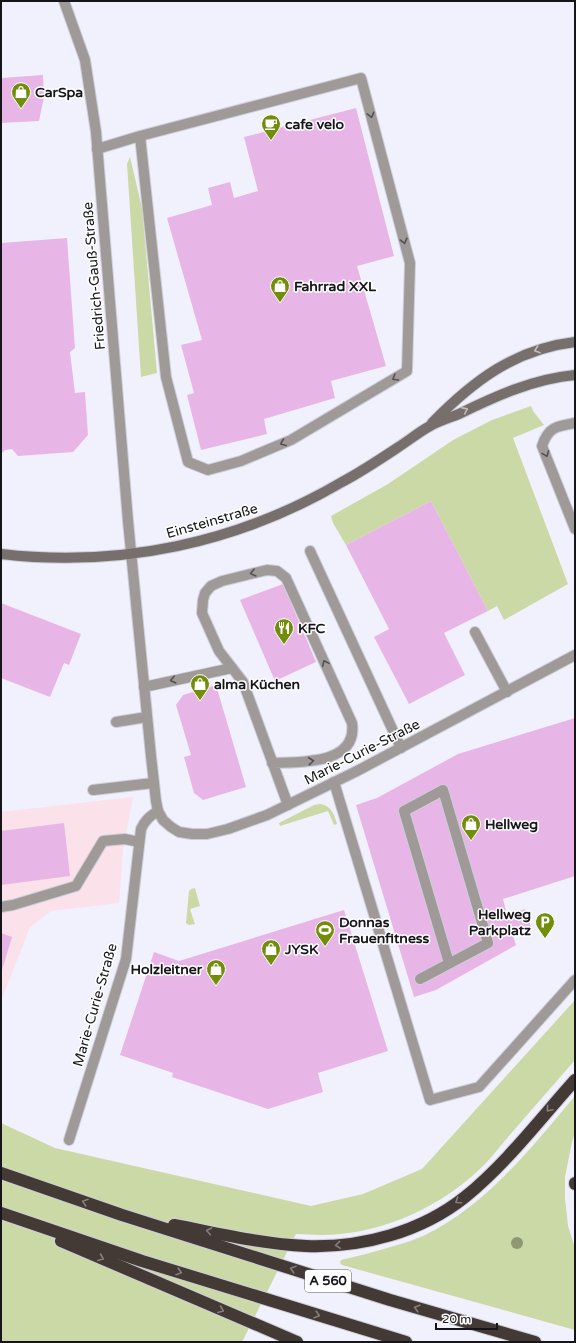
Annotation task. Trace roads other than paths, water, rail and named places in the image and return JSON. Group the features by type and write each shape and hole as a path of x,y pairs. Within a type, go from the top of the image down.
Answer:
{"highway":[{"path":"122,1215 276,1244 306,1246 338,1245 375,1240 410,1229 438,1215 465,1197 512,1152 575,1080"},
{"name":"A 560","path":"1,1173 122,1215 390,1300 535,1342"},
{"path":"1,1214 296,1342"},
{"name":"A 560","path":"1,1214 142,1261 406,1342"}],"street":[{"name":"Friedrich-Gauß-Straße","path":"64,1 85,60 97,149 131,554"},
{"path":"97,149 140,136 361,78 410,264 407,371 291,440 241,461 208,470 188,462 166,377 140,136"},
{"name":"Einsteinstraße","path":"430,426 450,404 474,384 499,367 540,348 575,342"},
{"name":"Einsteinstraße","path":"1,554 70,558 131,554 202,541 243,529 275,516 341,483 378,461 430,426 510,390 536,382 575,375"},
{"path":"575,422 560,425 550,430 545,436 542,446 575,529"},
{"path":"310,552 401,748"},
{"name":"Marie-Curie-Straße","path":"131,554 153,783 158,811 163,820 179,832 207,834 228,829 267,815 401,748 575,655"},
{"path":"272,763 323,759 345,749 353,732 352,724 286,578 277,571 267,570 222,581 211,586 205,593 202,613 219,651 243,682 272,763 288,805"},
{"path":"475,632 507,692"},
{"path":"144,687 232,668"},
{"path":"116,722 147,717"},
{"path":"334,782 430,1100 479,1087 575,980"},
{"path":"93,790 153,783"},
{"path":"420,979 488,943 443,790 404,810 449,963"},
{"name":"Marie-Curie-Straße","path":"69,1140 126,959 141,829 148,818 158,811"},
{"path":"1,907 13,905 76,886 103,841 125,839 139,842"}],"place":[{"name":"CarSpa","path":"21,109"},
{"name":"cafe velo","path":"271,141"},
{"name":"Fahrrad XXL","path":"280,303"},
{"name":"KFC","path":"284,645"},
{"name":"alma Küchen","path":"200,701"},
{"name":"Hellweg","path":"471,841"},
{"name":"Hellweg Parkplatz","path":"545,939"},
{"name":"Donnas Frauenfitness","path":"325,947"},
{"name":"JYSK","path":"271,966"},
{"name":"Holzleitner","path":"216,986"}]}
